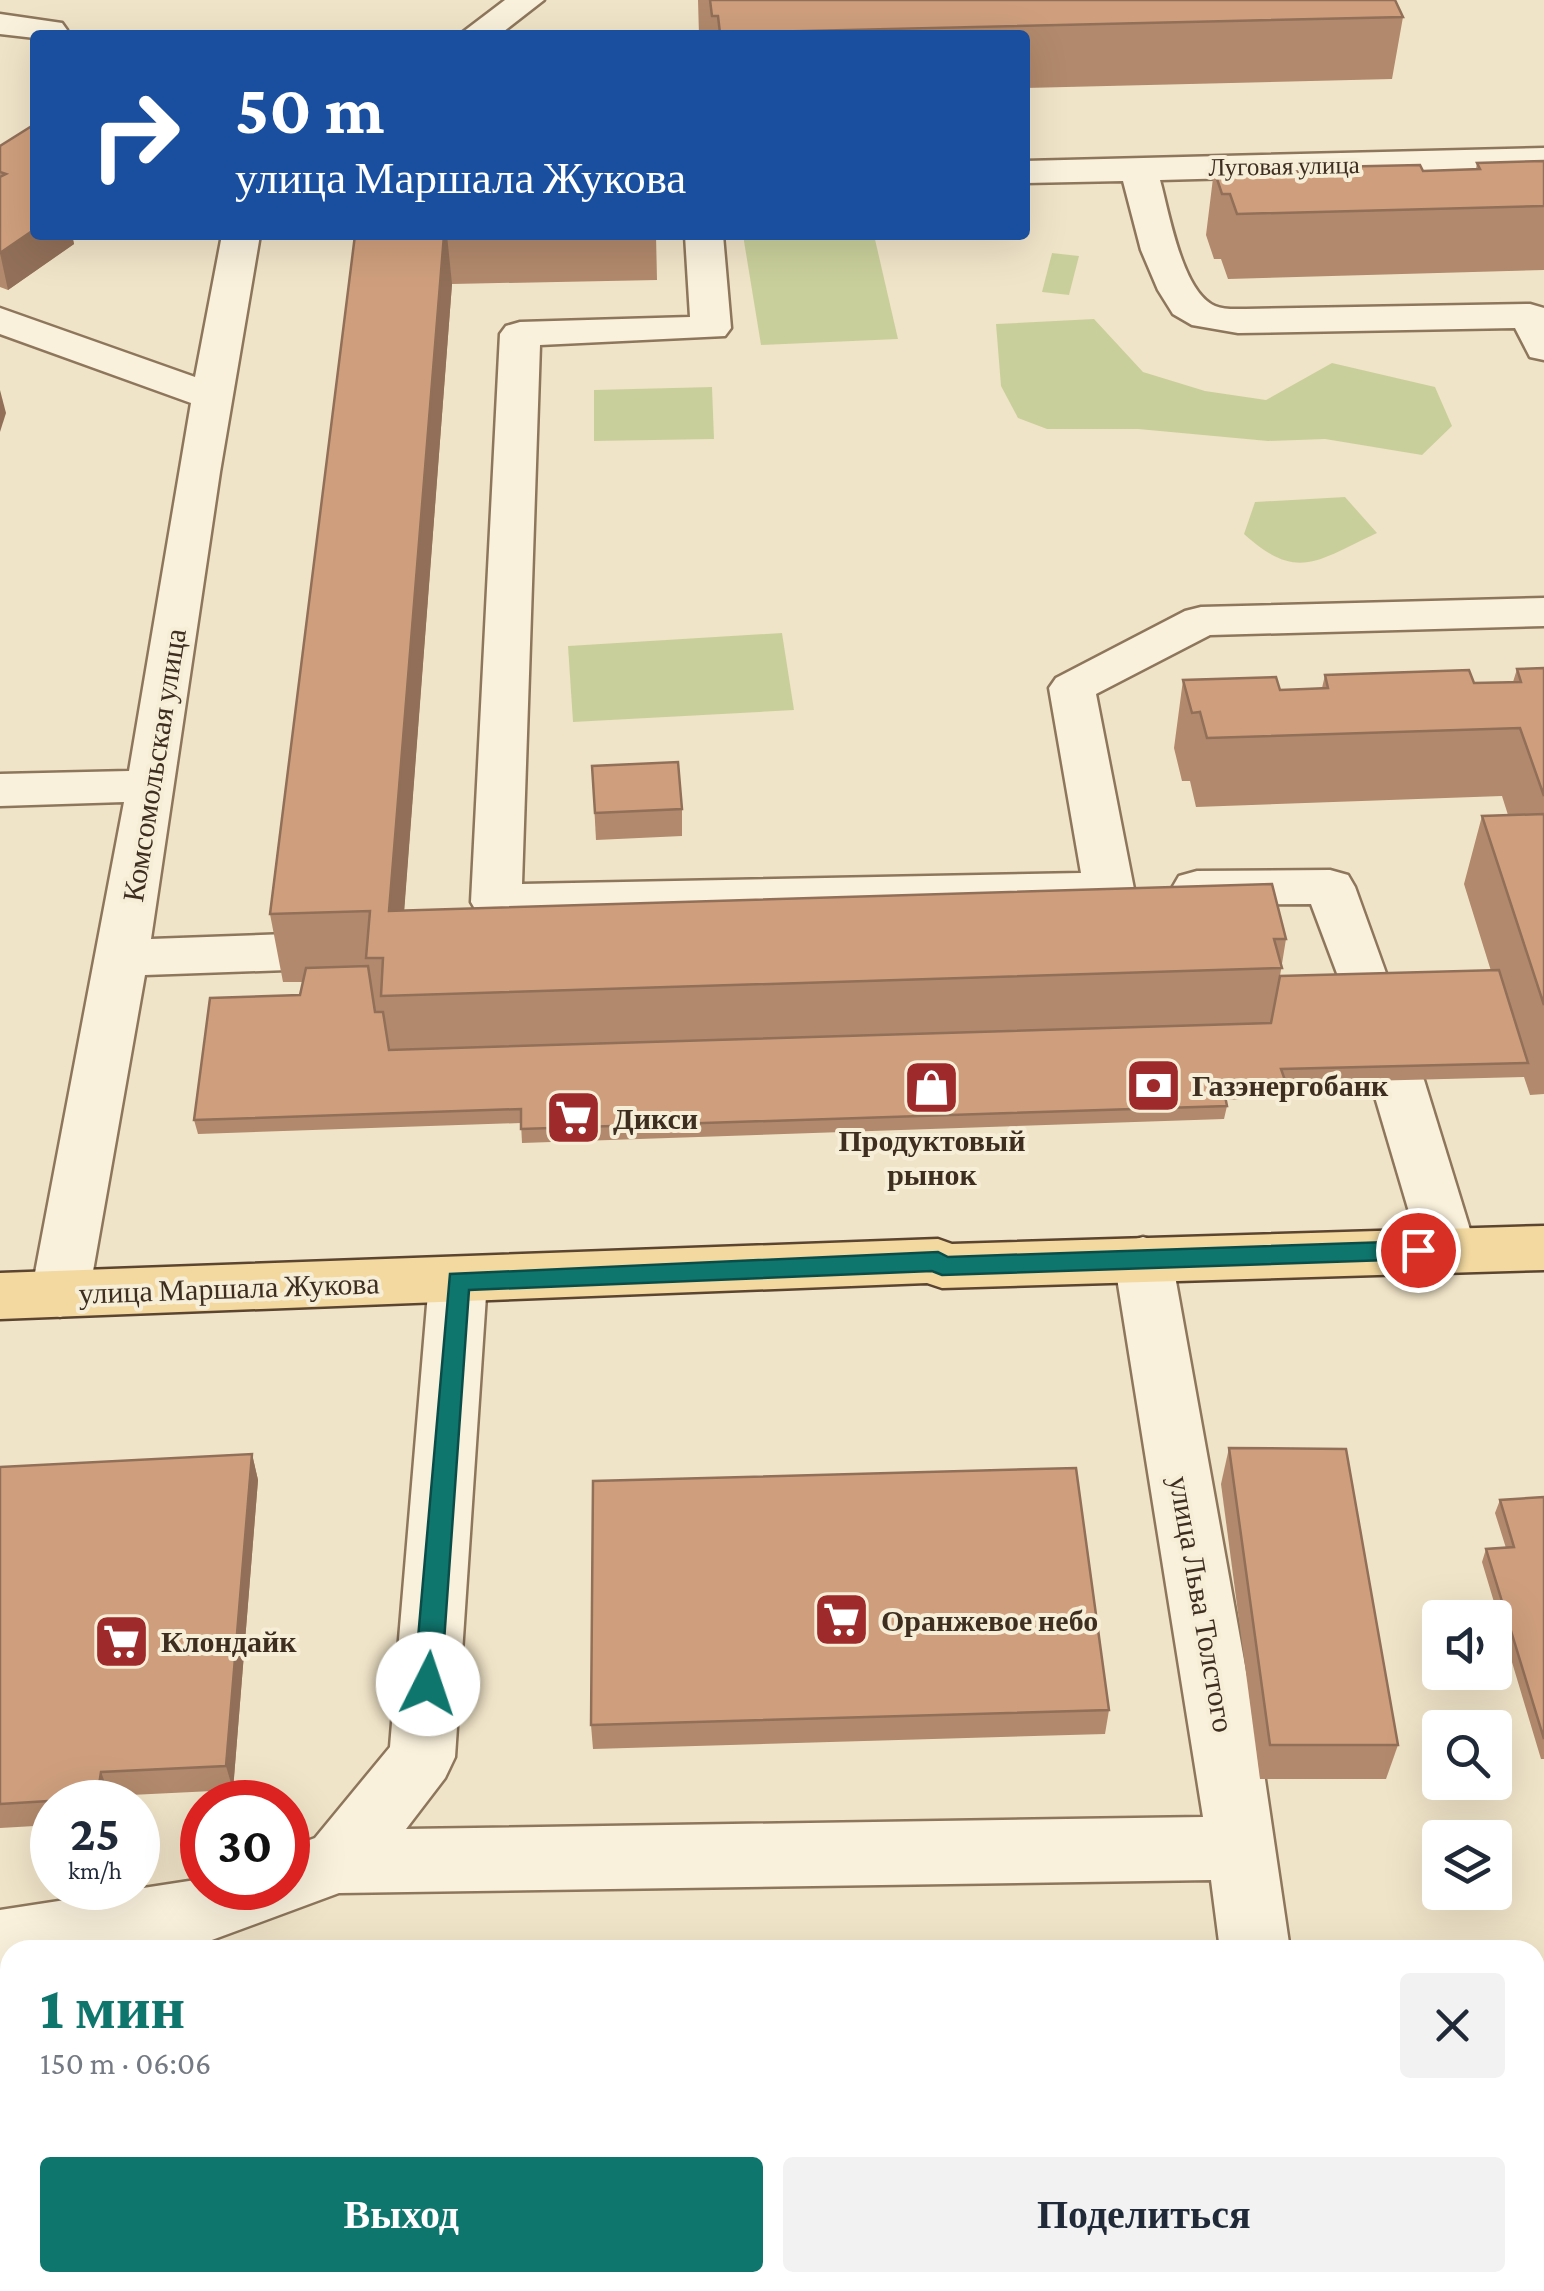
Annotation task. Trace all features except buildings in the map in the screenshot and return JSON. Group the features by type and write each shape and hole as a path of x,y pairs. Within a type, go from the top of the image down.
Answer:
{"main road":[{"name":"улица Маршала Жукова","path":"0,1296 938,1261 942,1266 1544,1248"}],"street":[{"path":"483,30 527,0"},
{"path":"0,24 50,30"},
{"path":"0,55 30,61"},
{"name":"Луговая улица","path":"1030,172 1537,151"},
{"path":"1139,170 1176,295 1197,314 1230,321 1530,316 1544,348"},
{"name":"Комсомольская улица","path":"60,1294 122,958 240,240"},
{"path":"474,947 492,946 496,902 520,334 712,328 704,240"},
{"path":"8,328 212,397"},
{"path":"1109,888 1072,688 1201,620 1544,612"},
{"path":"0,790 151,786"},
{"path":"496,902 1330,887 1365,987"},
{"path":"122,958 287,952"},
{"path":"1397,1080 1448,1249"},
{"name":"улица Льва Толстого","path":"1143,1259 1242,1848 1254,1940"},
{"path":"313,1871 422,1758 458,1281"},
{"path":"313,1871 1242,1848"},
{"path":"21,1940 190,1916 207,1910"}],"green space":[{"path":"744,240 875,240 898,339 761,345"},
{"path":"1052,253 1079,256 1069,295 1042,292"},
{"path":"1094,319 1143,372 1205,391 1266,400 1332,363 1435,387 1452,426 1422,455 1325,439 1268,441 1138,429 1047,429 1018,418 1001,386 996,324"},
{"path":"712,387 714,439 594,441 594,390"},
{"path":"1345,497 1377,533 1323,558 1294,562 1279,558 1244,534 1255,502"},
{"path":"782,633 794,710 573,722 568,646"}],"place":[{"name":"Газэнергобанк","path":"1153,1085"},
{"name":"Продуктовый рынок","path":"932,1088"},
{"name":"Дикси","path":"574,1118"},
{"name":"Оранжевое небо","path":"842,1620"},
{"name":"Клондайк","path":"122,1641"}],"route":[{"path":"428,1684 458,1281 938,1261 942,1266 1418,1250"}]}
